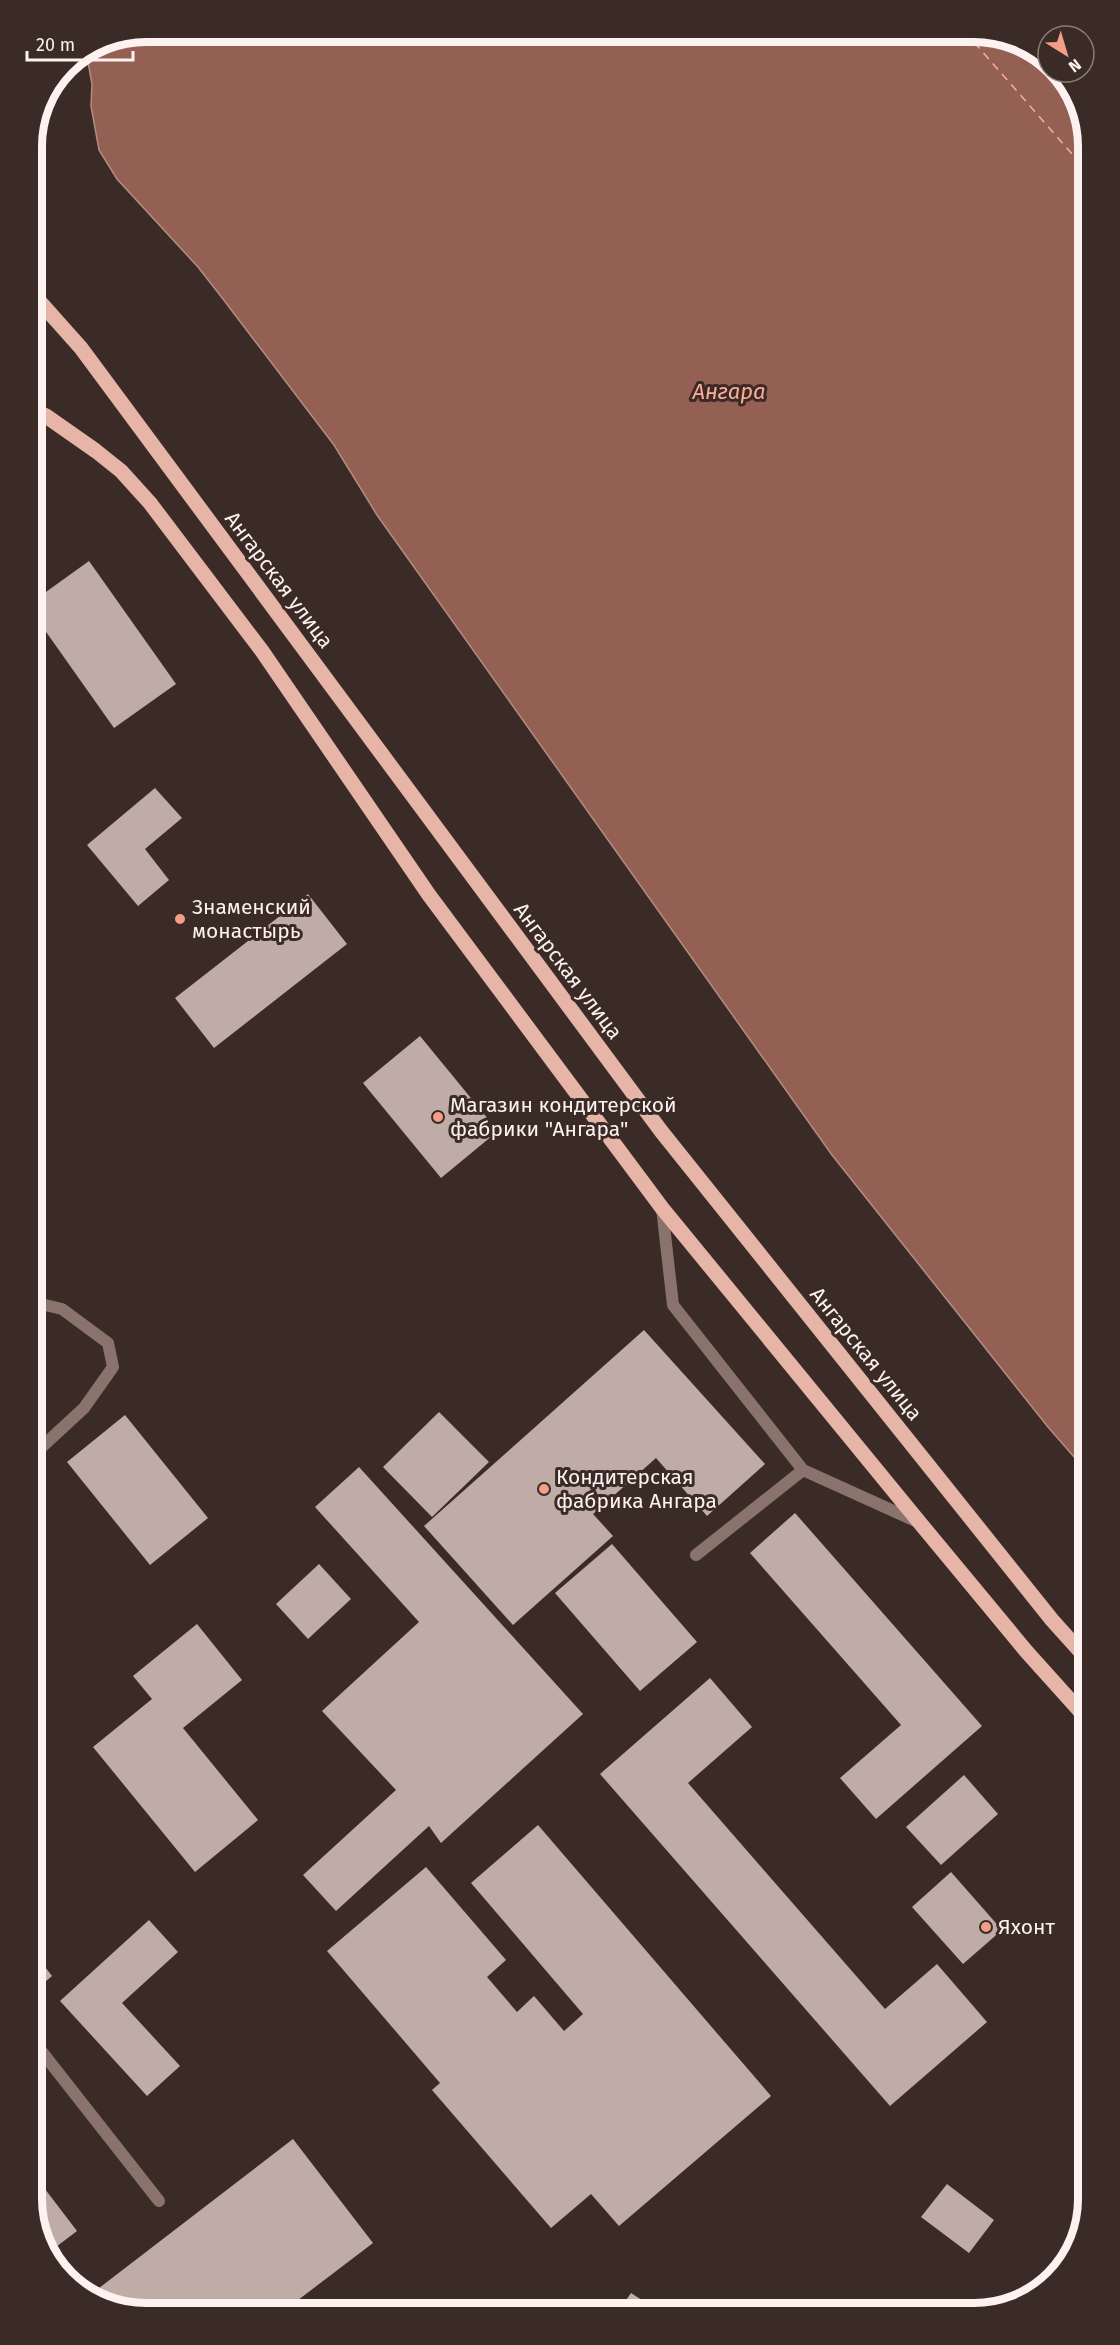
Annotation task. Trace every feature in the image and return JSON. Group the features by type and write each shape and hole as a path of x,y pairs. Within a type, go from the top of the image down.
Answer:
{"main road":[{"name":"Ангарская улица","path":"42,304 81,348 661,1131 1052,1620 1078,1648"},
{"path":"42,414 121,471 150,503 262,651 429,895 662,1208 1026,1651 1078,1708"}],"street":[{"path":"662,1208 673,1305 803,1470 920,1523"},
{"path":"42,1304 62,1308 108,1343 113,1367 84,1408 42,1447"},
{"path":"696,1555 803,1470"},
{"path":"42,2052 159,2201"}],"water":[{"name":"Ангара","path":"146,42 981,42 1008,47 1032,59 1036,62 1036,84 1058,84 1070,106 1076,125 1078,146 1078,1462 1048,1427 832,1155 377,515 334,445 198,267 117,179 99,150 91,106 92,84 88,60 112,47"}],"building":[{"path":"89,561 176,684 114,728 42,626 42,595"},
{"path":"155,788 182,818 145,849 169,880 138,906 87,845"},
{"path":"308,894 347,944 214,1048 175,998"},
{"path":"420,1036 498,1131 441,1178 363,1083"},
{"name":"Кондитерская фабрика Ангара","path":"644,1330 765,1464 707,1516 656,1458 593,1514 613,1536 513,1625 424,1526"},
{"path":"439,1412 489,1462 432,1517 383,1467"},
{"path":"125,1415 208,1518 150,1565 67,1462"},
{"path":"359,1467 583,1714 441,1843 429,1826 336,1911 303,1875 396,1790 322,1711 419,1622 315,1507"},
{"path":"795,1513 982,1726 876,1819 840,1778 901,1725 750,1553"},
{"path":"612,1544 697,1642 640,1691 555,1593"},
{"path":"319,1564 351,1599 308,1639 276,1604"},
{"path":"197,1624 242,1680 183,1728 258,1820 195,1872 93,1747 152,1699 133,1676"},
{"path":"710,1678 752,1727 688,1783 885,2009 937,1964 987,2022 890,2106 600,1774"},
{"path":"964,1775 998,1814 941,1865 906,1827"},
{"path":"538,1825 771,2096 619,2226 591,2194 551,2228 432,2090 440,2083 327,1951 426,1867 506,1960 487,1977 517,2012 534,1996 564,2031 583,2014 471,1883"},
{"path":"951,1872 1002,1930 963,1964 912,1907"},
{"path":"149,1920 178,1952 122,2003 180,2066 147,2096 60,2001"},
{"path":"42,1963 52,1976 42,1984"},
{"path":"293,2139 373,2243 294,2303 139,2303 112,2298 96,2290"},
{"path":"947,2184 994,2220 969,2253 921,2217"},
{"path":"42,2185 77,2231 55,2248 44,2220"},
{"path":"631,2293 646,2303 624,2303"}],"ferry route":[{"path":"974,42 1078,161"}],"place":[{"name":"Знаменский монастырь","path":"180,919"},
{"name":"Магазин кондитерской фабрики \"Ангара\"","path":"438,1117"},
{"name":"Кондитерская фабрика Ангара","path":"544,1489"},
{"name":"Яхонт","path":"986,1927"}]}
